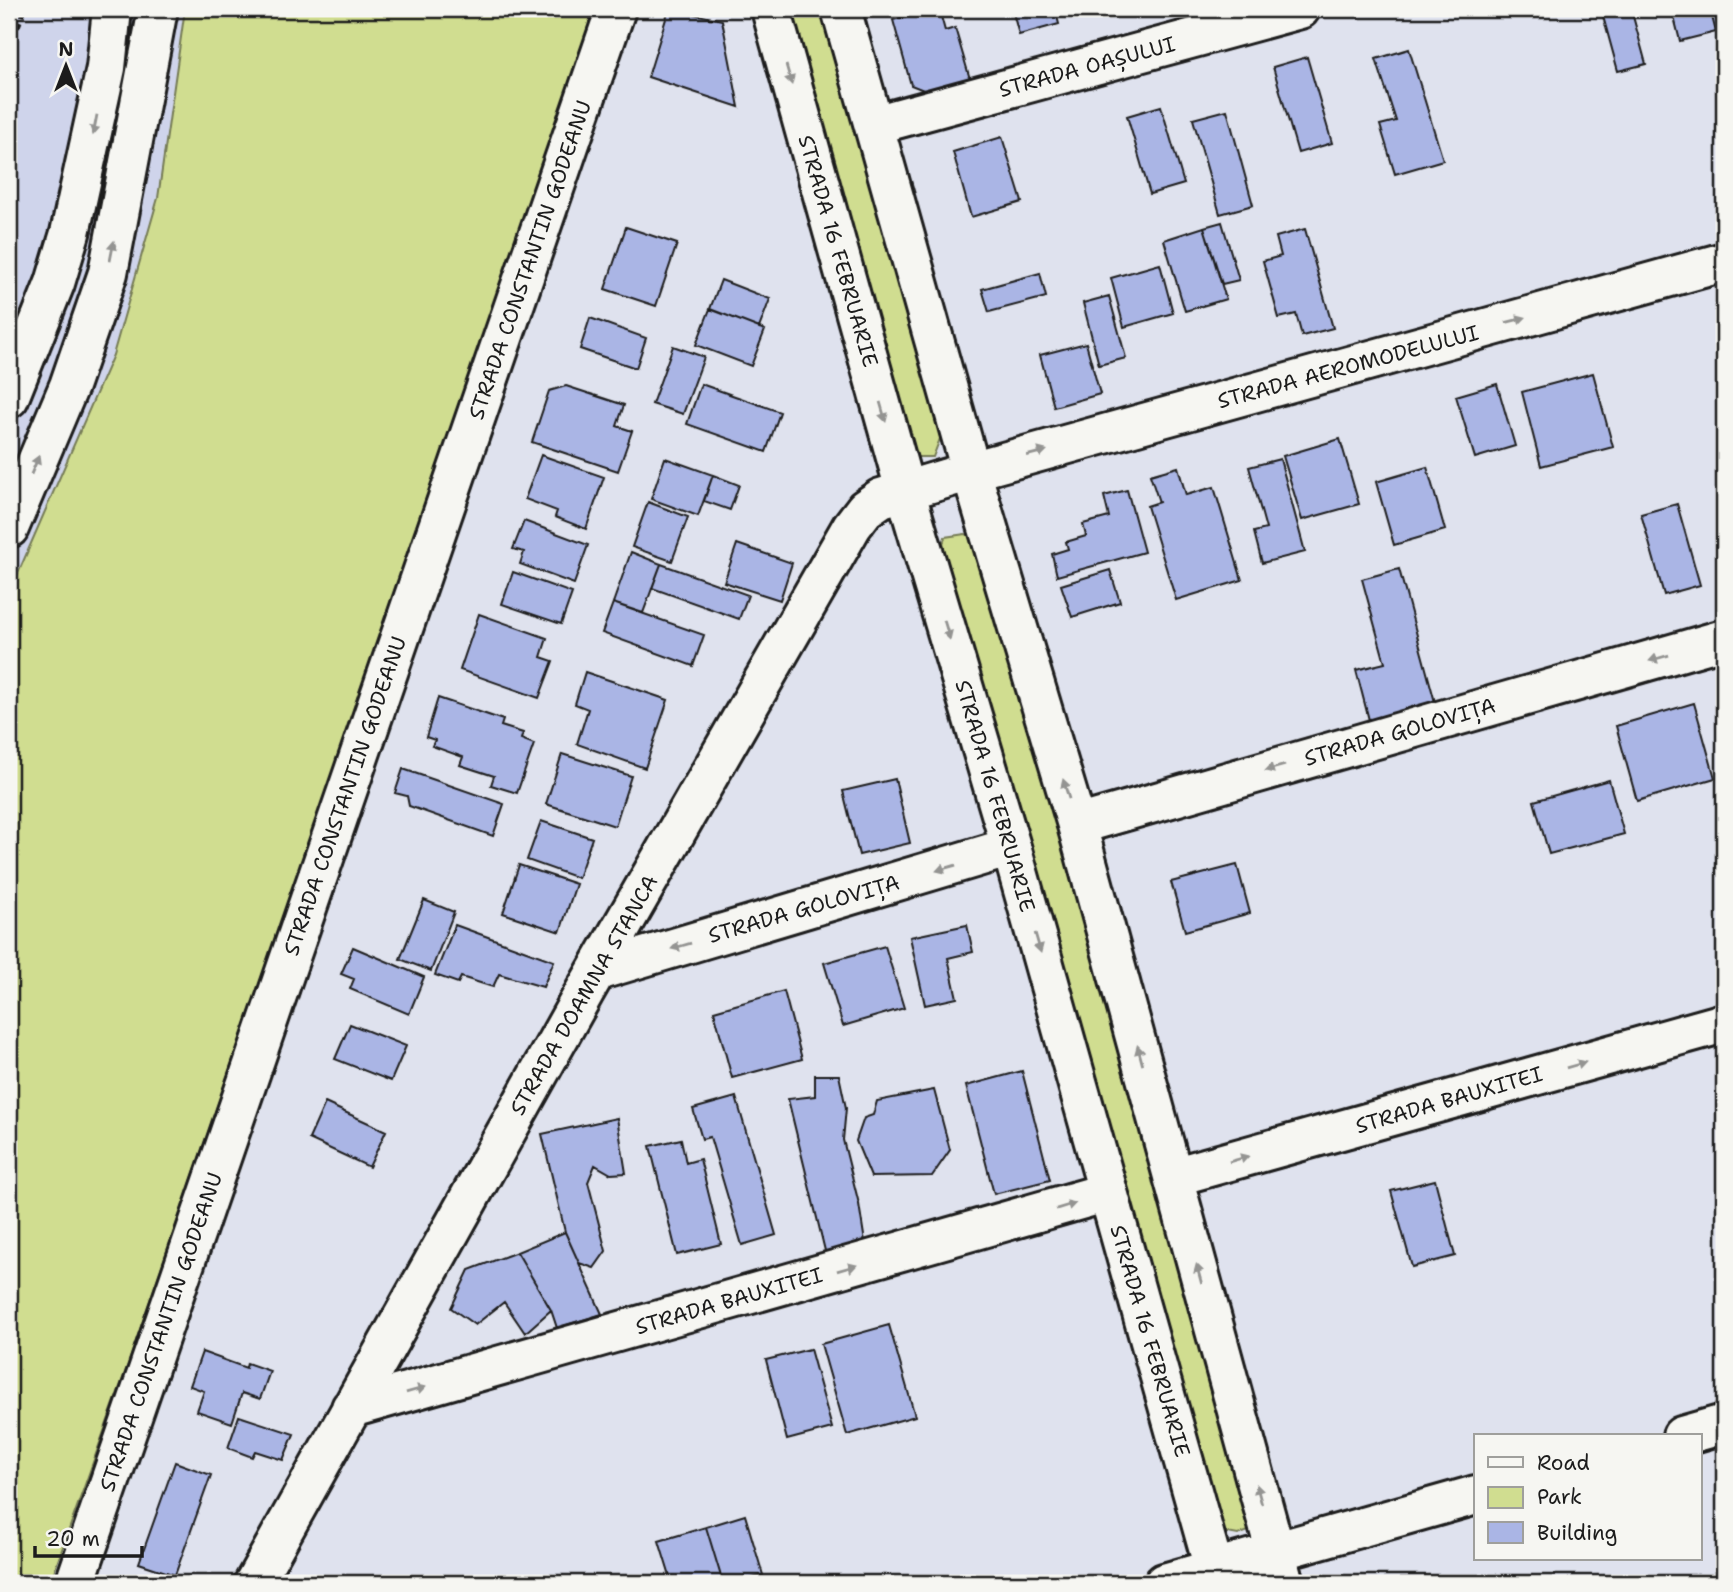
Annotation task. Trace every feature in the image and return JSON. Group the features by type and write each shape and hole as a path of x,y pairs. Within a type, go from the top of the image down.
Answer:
{"street":[{"path":"9,398 55,283 70,233 106,68 112,9"},
{"path":"9,528 69,386 107,272 158,9"},
{"name":"STRADA CONSTANTIN GODEANU","path":"75,1583 616,9"},
{"name":"STRADA 16 FEBRUARIE","path":"771,9 905,490 1011,847 1216,1576"},
{"path":"841,9 971,471 1077,825 1280,1567"},
{"name":"STRADA OAȘULUI","path":"874,125 1229,18 1300,9"},
{"name":"STRADA AEROMODELULUI","path":"971,471 1724,262"},
{"name":"STRADA DOAMNA STANCA","path":"254,1583 597,971 852,526 865,509 881,498 971,471"},
{"name":"STRADA GOLOVIȚA","path":"1077,825 1724,639"},
{"name":"STRADA GOLOVIȚA","path":"597,971 1011,847"},
{"name":"STRADA BAUXITEI","path":"1173,1177 1724,1023"},
{"name":"STRADA BAUXITEI","path":"351,1408 1108,1192"},
{"path":"1689,1434 1724,1424"},
{"path":"1164,1583 1280,1567 1474,1496"}],"path":[{"path":"9,48 26,9"}],"shaded area":[{"path":"9,9 185,9 158,198 113,355 9,594"}],"green space":[{"path":"185,9 596,9 50,1583 9,1583 9,594 113,355 158,198"},
{"path":"786,9 822,9 938,420 941,436 933,457 915,457"},
{"path":"965,534 977,537 1254,1506 1251,1530 1238,1535 1222,1532 939,560 945,537"}],"building":[{"path":"669,9 722,20 739,107 648,77"},
{"path":"939,9 945,31 955,28 970,79 926,91 911,85 893,20"},
{"path":"1012,9 1055,9 1059,24 1019,35"},
{"path":"1601,9 1631,9 1646,64 1618,71"},
{"path":"1672,9 1710,9 1716,32 1680,41"},
{"path":"1710,9 1724,9 1724,30 1716,32"},
{"path":"1409,49 1443,160 1395,174 1380,125 1396,121 1376,59"},
{"path":"1307,57 1332,143 1298,153 1273,67"},
{"path":"1161,106 1184,184 1150,194 1127,116"},
{"path":"1227,110 1253,205 1220,214 1193,119"},
{"path":"1002,137 1022,202 971,217 953,152"},
{"path":"1222,222 1239,280 1222,284 1204,227"},
{"path":"626,227 677,244 656,306 605,289"},
{"path":"1204,227 1226,299 1185,311 1164,240"},
{"path":"1305,229 1333,328 1302,336 1296,314 1279,318 1263,261 1281,256 1276,237"},
{"path":"1160,264 1173,313 1124,327 1111,278"},
{"path":"1040,273 1046,297 989,312 982,289"},
{"path":"721,280 770,299 759,328 710,309"},
{"path":"1109,296 1126,358 1099,365 1083,303"},
{"path":"710,309 765,330 751,366 696,345"},
{"path":"590,318 646,338 636,368 580,349"},
{"path":"1086,343 1100,394 1054,407 1040,355"},
{"path":"673,346 704,357 683,414 652,404"},
{"path":"1593,373 1613,447 1541,466 1522,392"},
{"path":"701,384 780,412 766,452 687,424"},
{"path":"1497,384 1515,446 1475,458 1456,396"},
{"path":"566,386 624,405 617,426 632,431 618,471 532,442 549,391"},
{"path":"1340,439 1359,504 1302,520 1283,456"},
{"path":"541,455 604,477 586,529 555,517 557,511 525,499"},
{"path":"665,458 713,475 698,516 651,499"},
{"path":"1280,459 1305,552 1262,563 1254,532 1266,529 1249,467"},
{"path":"1178,467 1186,495 1214,487 1242,580 1176,600 1147,506 1159,502 1150,475"},
{"path":"1427,467 1445,530 1394,545 1376,482"},
{"path":"713,475 739,485 730,510 704,501"},
{"path":"1127,490 1144,552 1057,576 1052,554 1068,549 1066,542 1086,536 1083,524 1109,517 1104,496"},
{"path":"648,502 688,517 672,561 632,547"},
{"path":"1677,504 1700,585 1664,595 1641,514"},
{"path":"524,521 588,545 574,584 520,564 524,552 513,549"},
{"path":"737,544 792,563 780,600 724,582"},
{"path":"631,552 661,564 643,613 613,603"},
{"path":"661,564 748,595 739,619 652,588"},
{"path":"1399,569 1435,702 1369,720 1356,670 1385,663 1362,579"},
{"path":"1110,570 1120,602 1072,617 1061,585"},
{"path":"513,572 572,593 561,624 502,604"},
{"path":"613,603 704,635 693,666 602,633"},
{"path":"479,614 547,638 541,657 553,661 539,698 460,670"},
{"path":"585,672 668,700 645,768 577,744 588,709 575,704"},
{"path":"438,698 503,720 501,726 523,733 521,739 534,744 517,793 491,785 494,776 460,765 463,757 432,746 435,740 426,737"},
{"path":"1694,703 1715,778 1637,801 1616,726"},
{"path":"562,754 631,776 615,826 546,804"},
{"path":"403,769 504,804 493,836 409,806 407,796 395,793"},
{"path":"895,779 910,843 859,855 843,791"},
{"path":"1609,780 1624,834 1549,854 1534,801"},
{"path":"541,821 592,838 578,878 527,860"},
{"path":"519,865 576,884 560,932 503,913"},
{"path":"1237,865 1250,913 1185,931 1171,882"},
{"path":"424,900 454,912 431,971 400,959"},
{"path":"455,925 554,961 543,987 499,974 493,987 461,977 458,983 435,975"},
{"path":"967,925 973,952 948,958 957,998 925,1005 910,937"},
{"path":"885,946 904,1008 843,1026 824,963"},
{"path":"353,947 424,977 409,1014 350,989 354,979 341,974"},
{"path":"784,991 802,1059 732,1078 714,1011"},
{"path":"350,1024 406,1046 391,1081 335,1059"},
{"path":"1022,1071 1050,1180 994,1194 966,1086"},
{"path":"815,1075 839,1075 846,1108 843,1140 859,1204 865,1242 826,1255 788,1099 815,1096"},
{"path":"934,1090 950,1150 932,1176 871,1177 856,1141 864,1118 873,1115 877,1101"},
{"path":"736,1097 776,1235 742,1245 710,1137 702,1139 693,1109"},
{"path":"325,1103 386,1131 369,1167 309,1139"},
{"path":"617,1118 626,1173 611,1174 595,1165 588,1182 606,1251 594,1268 579,1263 565,1232 542,1134"},
{"path":"681,1139 686,1163 700,1159 721,1244 677,1255 650,1146"},
{"path":"1435,1180 1455,1256 1412,1267 1391,1191"},
{"path":"565,1232 602,1314 557,1328 551,1310 517,1252"},
{"path":"517,1252 551,1310 525,1333 504,1302 475,1325 451,1308 469,1270"},
{"path":"889,1325 915,1416 847,1435 821,1344"},
{"path":"810,1349 832,1428 787,1440 766,1360"},
{"path":"202,1352 246,1368 247,1363 270,1371 260,1399 242,1393 232,1423 197,1411 204,1391 190,1386"},
{"path":"239,1416 294,1434 283,1460 255,1451 252,1457 228,1448"},
{"path":"175,1462 211,1475 175,1575 139,1563"},
{"path":"745,1515 763,1575 735,1583 723,1583 706,1527"},
{"path":"706,1527 723,1583 672,1583 659,1541"}]}
